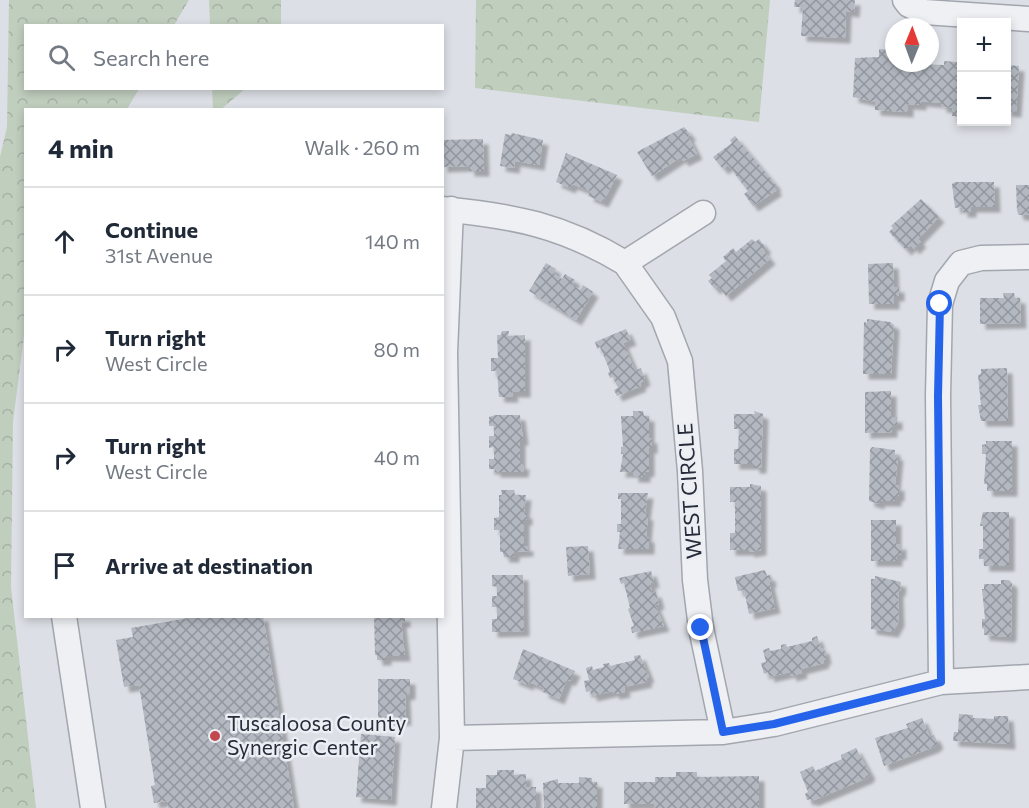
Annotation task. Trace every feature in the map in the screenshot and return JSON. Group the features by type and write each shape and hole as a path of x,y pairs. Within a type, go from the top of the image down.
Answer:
{"street":[{"path":"905,0 909,5 924,12 1029,19"},
{"name":"WEST CIRCLE","path":"444,808 452,738 445,353 447,209 510,216 537,222 573,235 625,263 663,317 680,361 690,471 695,580 701,628 723,732"},
{"path":"625,263 703,213"},
{"path":"941,682 938,408 940,304 946,281 961,263 981,258 1029,257"},
{"path":"64,618 93,808"},
{"path":"452,738 723,732 774,724 941,682 1029,677"}],"green space":[{"path":"9,0 189,0 175,24 24,24 24,90 138,90 128,108 24,108 24,336 13,422 11,587 36,808 0,808 0,157 7,127"},
{"path":"209,0 281,0 281,24 210,24"},
{"path":"476,0 770,0 759,122 475,88"},
{"path":"212,90 244,90 222,108 213,108"}],"building":[{"path":"795,0 855,0 854,12 846,11 845,38 801,36 803,7 794,7"},
{"path":"879,49 885,49 885,72 939,72 939,65 944,65 944,61 957,62 957,116 952,116 953,108 941,107 941,103 921,101 921,105 908,104 908,112 875,110 875,102 853,97 855,58 879,57"},
{"path":"1011,65 1019,66 1016,112 1011,112"},
{"path":"684,127 691,135 688,136 697,154 683,161 681,157 652,176 637,152"},
{"path":"512,133 543,140 539,165 515,161 514,168 500,166 505,134 511,135"},
{"path":"735,136 776,185 774,187 777,190 753,206 744,194 748,191 728,165 723,169 713,157 732,143 730,140"},
{"path":"483,139 484,171 469,171 469,166 444,167 444,140"},
{"path":"566,153 617,175 603,202 588,196 590,191 572,184 570,188 556,182"},
{"path":"955,182 994,182 995,207 971,207 971,212 962,212 962,207 955,208 952,184"},
{"path":"1016,185 1029,185 1029,215 1019,215 1017,211"},
{"path":"921,199 939,217 918,239 921,242 914,249 911,245 906,250 889,232 893,228 891,226"},
{"path":"752,239 755,242 759,239 770,259 726,296 718,286 715,289 708,281 712,278 709,275 726,261 723,257 733,248 736,252"},
{"path":"546,263 556,269 554,274 562,279 565,274 575,280 572,285 580,290 583,285 593,292 576,320 529,291"},
{"path":"893,263 894,287 899,287 899,296 894,296 894,304 869,304 868,264"},
{"path":"1003,293 1014,293 1015,298 1020,298 1021,323 980,324 980,298 1004,298"},
{"path":"867,319 890,322 894,325 891,374 863,374 864,322 867,323"},
{"path":"626,329 631,340 623,343 635,371 641,368 645,380 640,383 641,386 617,396 614,390 618,388 613,377 610,378 608,373 610,371 600,347 597,349 595,342"},
{"path":"502,331 509,331 508,336 525,335 525,392 512,392 513,397 499,397 497,371 491,371 491,358 498,358 497,335 501,335"},
{"path":"1007,368 1008,421 981,421 978,405 981,405 978,375 981,374 981,369"},
{"path":"891,391 891,417 897,417 897,425 892,425 892,432 865,433 865,392"},
{"path":"633,411 643,411 644,416 649,416 649,438 652,438 652,448 649,448 649,471 645,472 645,477 633,477 633,472 620,472 623,454 621,454 621,447 623,447 621,416 633,416"},
{"path":"754,411 763,414 761,468 754,468 754,464 734,464 734,449 738,449 739,429 734,429 734,414 755,414"},
{"path":"520,415 523,440 520,440 520,464 524,464 523,472 495,472 495,469 489,469 489,459 494,459 494,447 489,448 489,436 494,436 494,426 489,426 489,417"},
{"path":"986,441 1012,441 1012,491 987,491 987,484 984,484 986,454 982,454 982,445 986,444"},
{"path":"872,447 895,450 895,455 898,455 895,486 899,485 899,496 896,496 896,501 879,501 879,504 869,501 870,450"},
{"path":"750,484 761,486 761,550 749,552 749,550 730,550 730,533 735,533 735,502 730,502 730,487 750,487"},
{"path":"501,490 514,490 515,495 526,495 524,513 527,513 527,520 524,520 524,546 528,546 528,551 514,552 514,557 504,557 503,552 500,552 500,530 494,530 494,518 499,517"},
{"path":"618,493 648,493 645,515 648,515 646,537 649,537 649,549 618,549 620,532 617,532 617,524 621,524 621,499 618,499"},
{"path":"983,512 1009,512 1009,566 984,566 984,559 979,559 979,549 983,549 983,526 980,526"},
{"path":"871,520 896,520 896,545 901,544 901,554 897,555 897,561 871,561"},
{"path":"588,546 590,574 568,576 566,547"},
{"path":"765,570 767,576 770,575 771,582 769,582 775,608 749,614 744,590 738,591 735,577"},
{"path":"651,571 654,582 650,583 652,593 656,592 659,604 655,605 664,626 632,633 631,627 634,626 628,609 630,608 624,583 621,584 619,578"},
{"path":"492,575 523,575 524,631 492,632 492,619 497,619 497,607 492,607 492,596 497,596 497,587 492,586"},
{"path":"875,576 901,582 900,591 898,591 899,621 893,632 871,629 871,579 875,579"},
{"path":"1001,580 1009,580 1012,583 1011,635 1009,637 984,635 982,589 984,589 984,584 1001,584"},
{"name":"Tuscaloosa County Synergic Center","path":"188,618 263,618 294,808 168,808 167,801 154,803 151,786 155,785 139,685 124,687 116,640 133,637 131,628"},
{"path":"374,618 405,618 405,622 401,622 405,656 386,656 386,660 377,660 377,655 375,655"},
{"path":"817,636 821,649 824,648 826,659 823,660 824,663 801,669 802,673 791,676 790,672 769,677 768,672 764,674 761,663 766,662 763,650 781,649 781,645 786,644 787,647 812,641 812,638"},
{"path":"523,649 575,671 570,681 567,679 559,699 543,692 544,688 513,679"},
{"path":"640,655 649,677 646,678 647,682 624,687 625,692 614,694 613,691 592,696 590,691 586,692 584,681 589,680 586,668 592,666 593,670 604,667 603,664 609,663 610,666 635,660 634,656"},
{"path":"378,679 410,679 410,694 405,695 406,720 378,720"},
{"path":"959,714 973,715 973,718 994,719 994,716 1008,716 1010,744 953,741 954,732 958,732"},
{"path":"922,718 930,737 934,735 938,743 934,747 884,766 875,738 908,728 906,724"},
{"path":"361,734 395,737 391,800 356,797"},
{"path":"856,748 870,774 867,778 812,801 807,800 805,794 808,792 800,772 813,766 815,771 842,759 841,755"},
{"path":"497,770 514,770 514,775 526,774 526,787 536,787 536,808 476,808 476,788 486,788 486,775 497,775"},
{"path":"676,772 697,772 697,777 759,776 759,808 654,808 654,804 624,804 624,782 655,782 655,777 676,777"},
{"path":"579,777 592,778 592,782 597,782 597,808 544,808 543,783 558,779 558,783 579,783"}],"place":[{"name":"Tuscaloosa County Synergic Center","path":"215,736"}],"route":[{"path":"701,628 723,732 774,724 864,699 941,682 938,396 940,304"}]}
